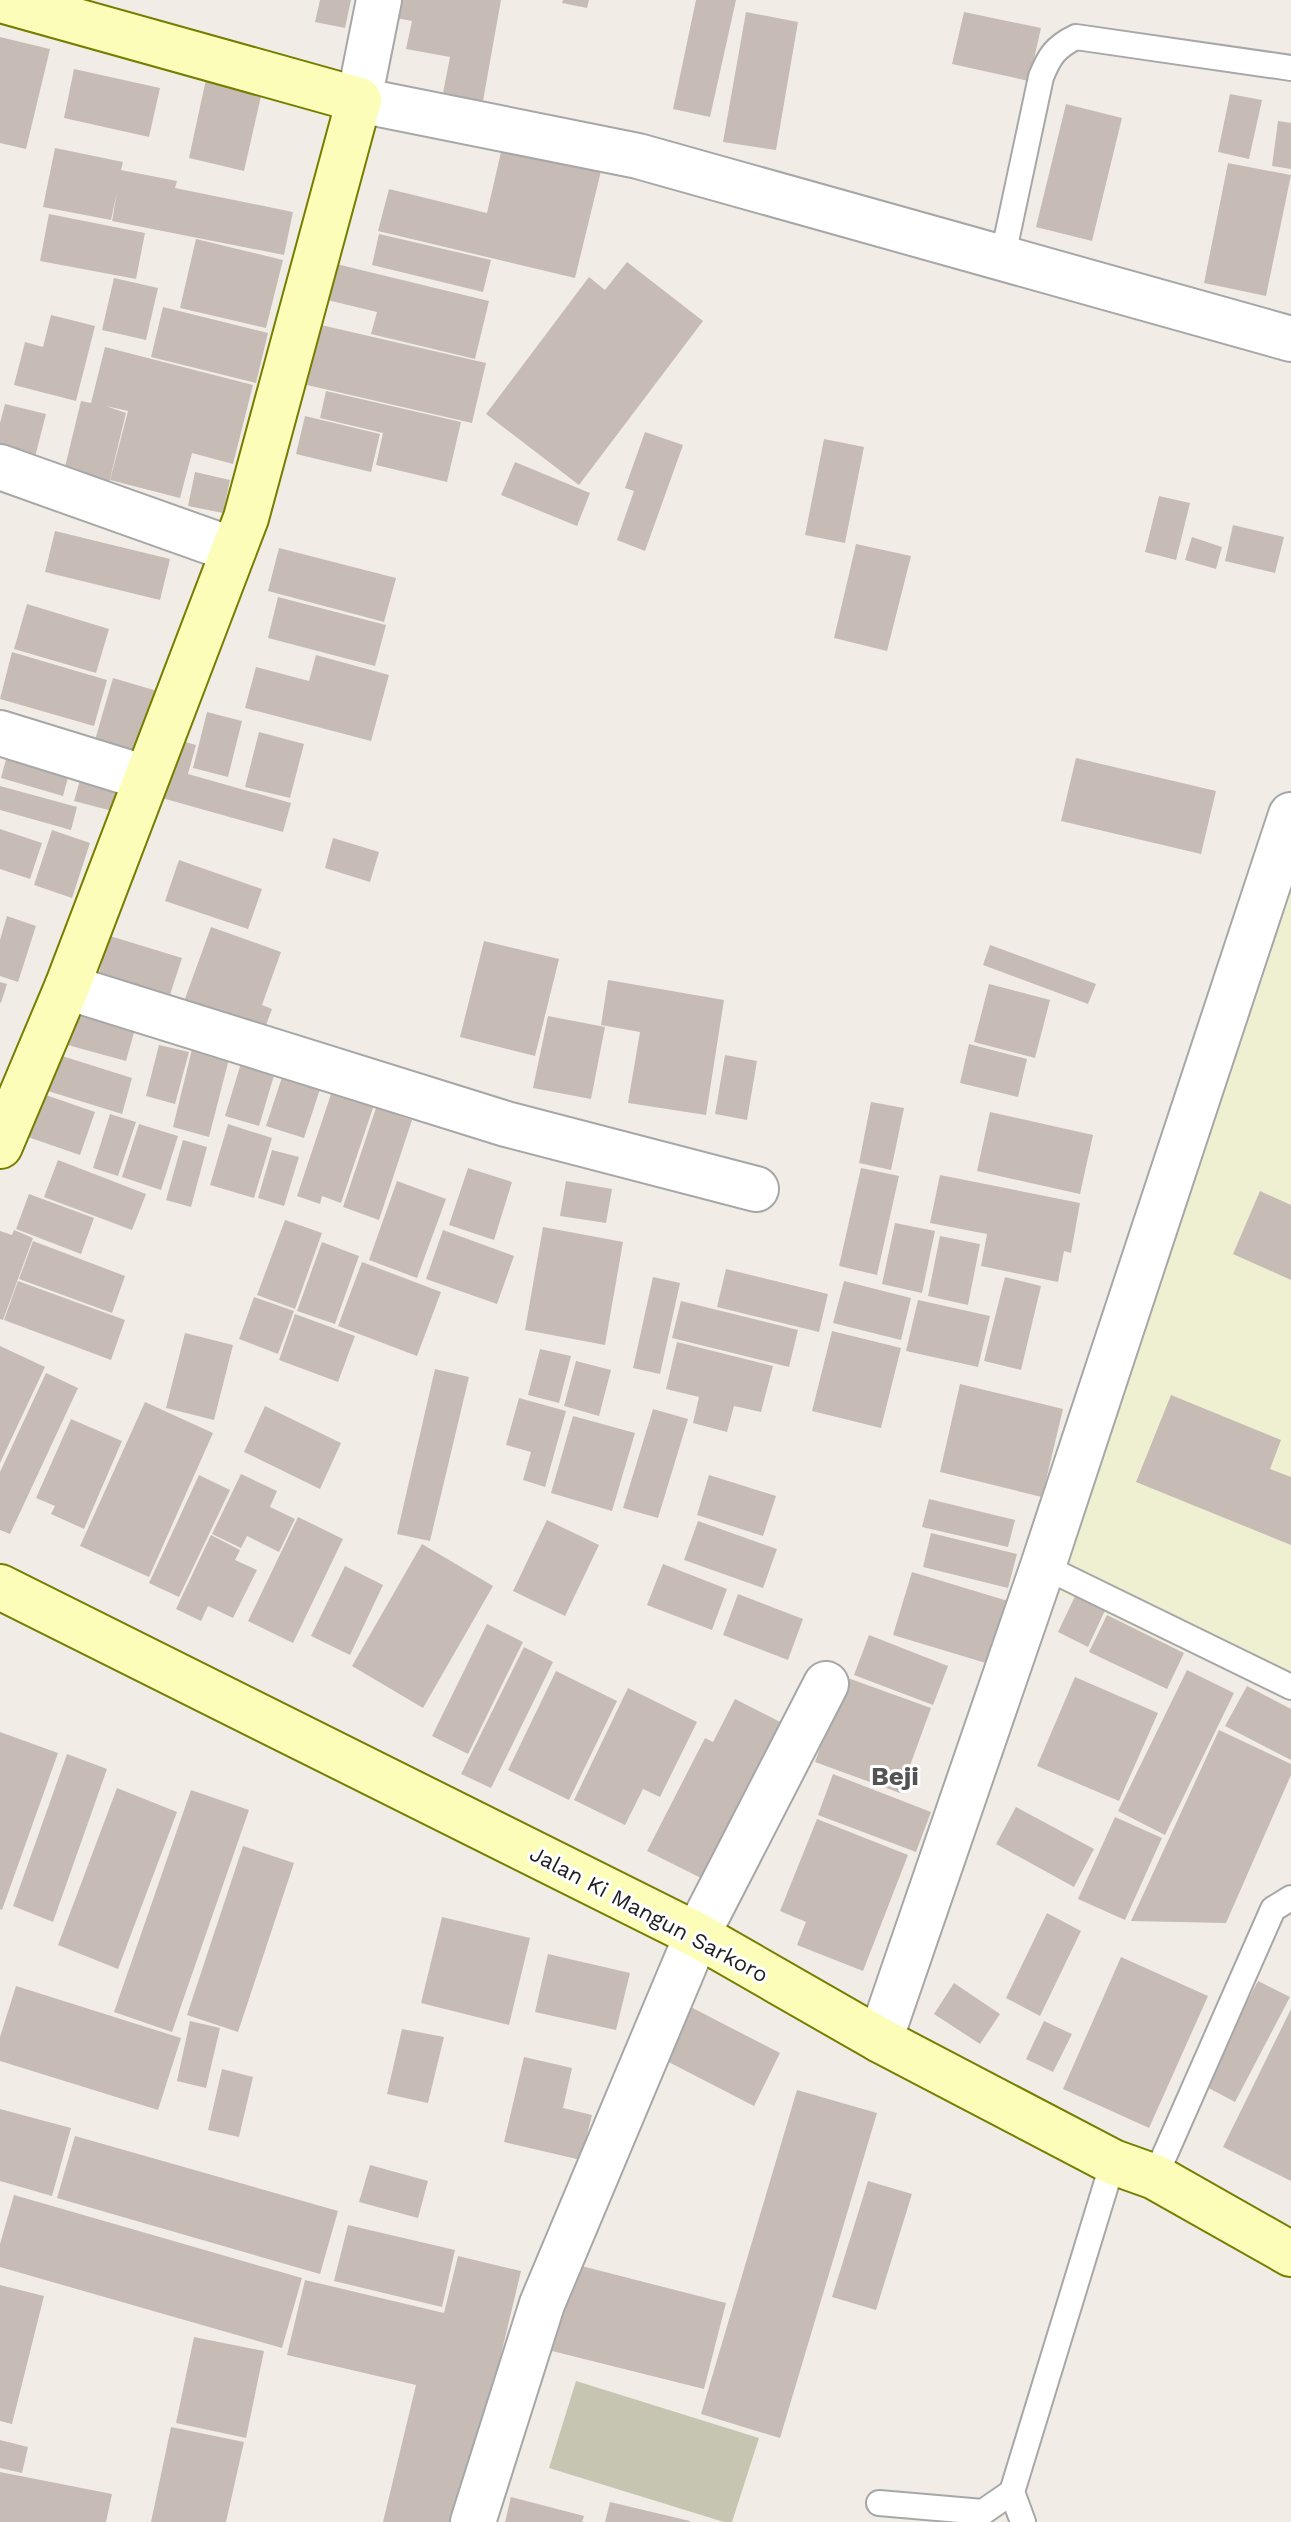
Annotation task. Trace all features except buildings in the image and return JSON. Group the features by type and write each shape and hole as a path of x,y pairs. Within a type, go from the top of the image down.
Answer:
{"street":[{"path":"1,0 359,100 638,156 1291,339"},
{"path":"0,1146 67,987 246,518 359,100 379,0"},
{"path":"0,467 233,550"},
{"path":"0,733 146,778"},
{"path":"880,2040 1043,1566 1291,815"},
{"path":"67,987 506,1124 756,1189"},
{"name":"Jalan Ki Mangun Sarkoro","path":"0,1587 697,1935 880,2040 1113,2162 1155,2177 1291,2254"},
{"path":"473,2522 542,2304 697,1935 826,1684"}],"lane":[{"path":"1002,260 1041,77 1051,54 1064,43 1076,37 1291,68"},
{"path":"1043,1566 1291,1687"},
{"path":"1155,2177 1273,1909 1291,1898"},
{"path":"1023,2522 1012,2492 1113,2162"},
{"path":"879,2503 983,2512 1012,2492"}],"shaded area":[{"path":"1291,857 1291,1701 1049,1587"},
{"path":"576,2381 759,2438 732,2522 549,2468"}],"district":[{"name":"Beji","path":"895,1776"}]}
